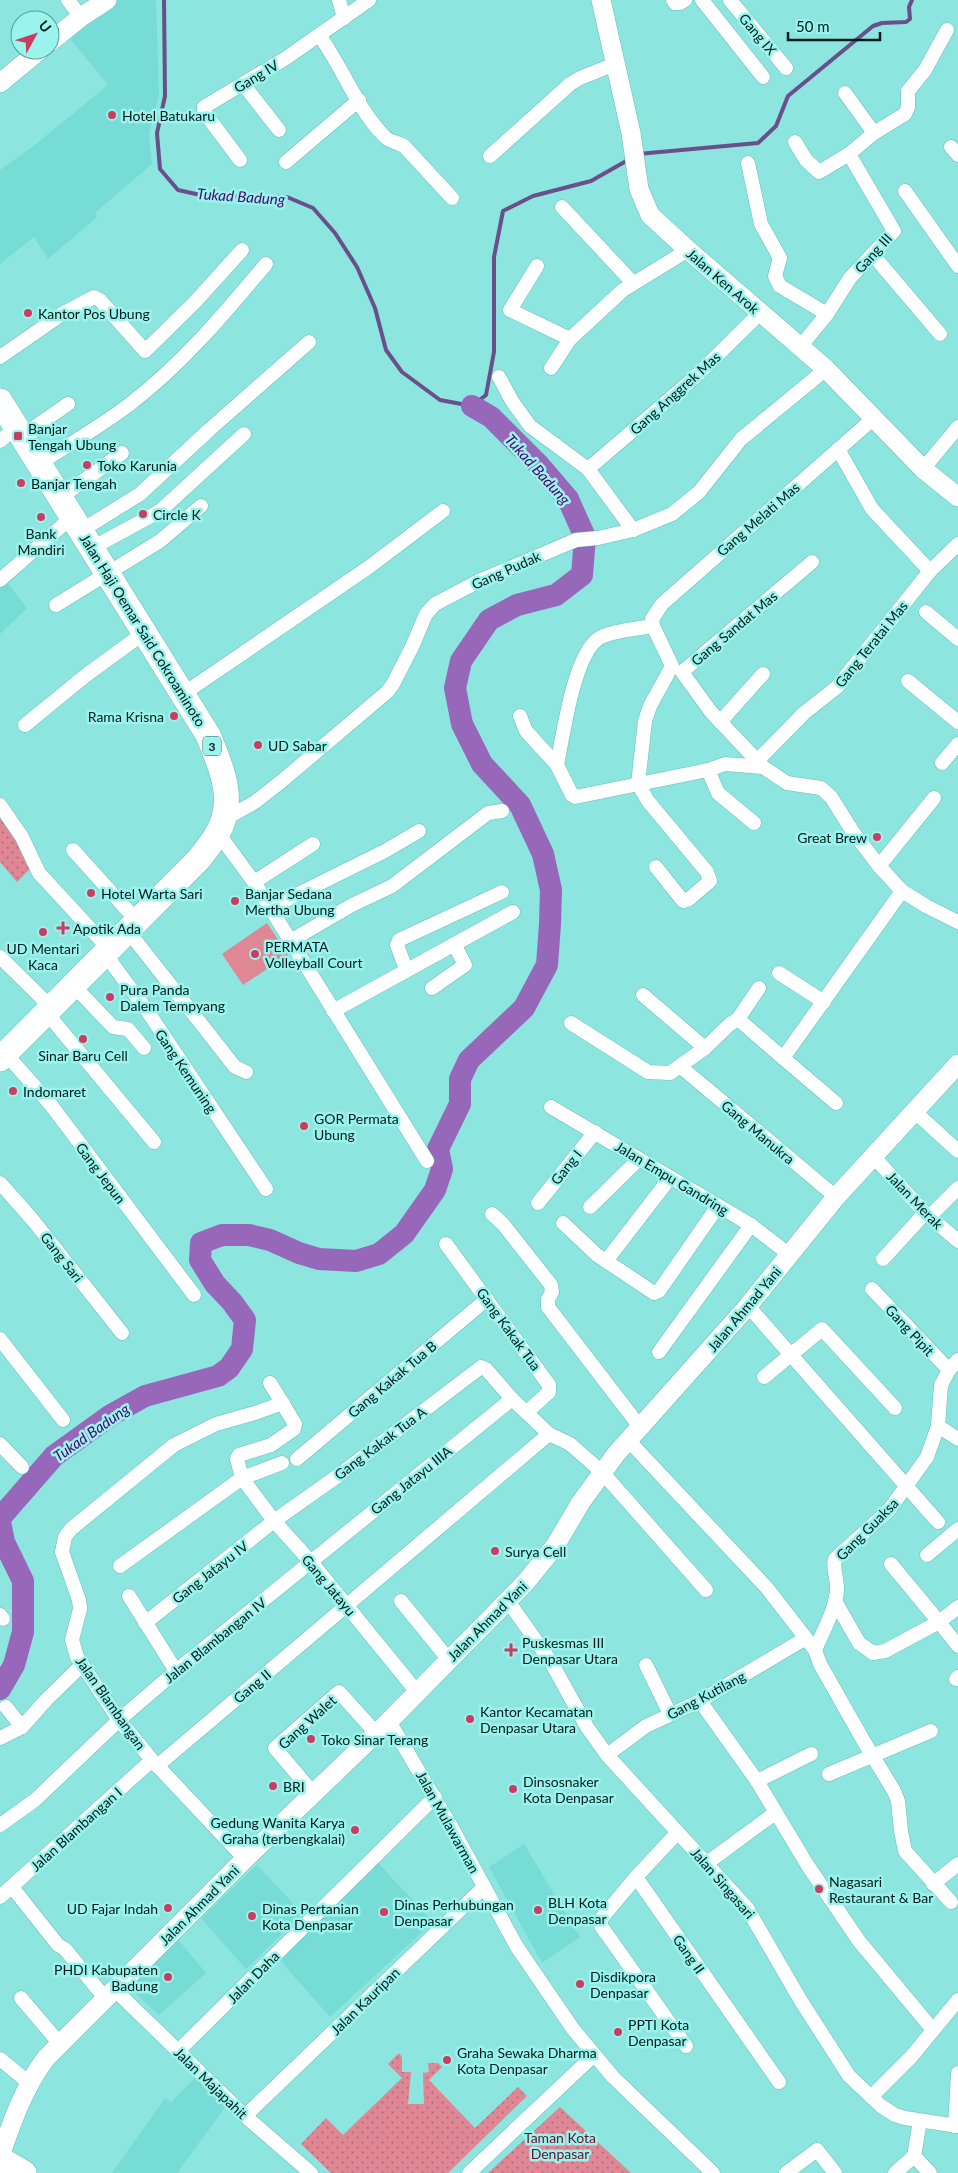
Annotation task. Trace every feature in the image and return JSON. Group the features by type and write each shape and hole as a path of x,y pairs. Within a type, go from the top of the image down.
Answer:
{"highway":[{"name":"Jalan Haji Oemar Said Cokroaminoto","path":"0,401 13,434 40,463 208,735 222,766 226,782 227,799 220,827 199,859 2,1056"},
{"path":"0,2158 24,2173"}],"main road":[{"path":"60,34 107,0"},
{"name":"Jalan Ken Arok","path":"601,0 632,142 639,189 650,215 826,369 922,469 958,497"},
{"path":"0,83 28,60"},
{"name":"Jalan Ahmad Yani","path":"0,2158 9,2129 29,2083 38,2069 60,2044 245,1859 383,1727 508,1602 555,1546 602,1472 748,1306 836,1197 958,1064"}],"street":[{"path":"68,0 81,17"},
{"path":"339,0 344,18 369,0"},
{"path":"673,0 675,3 680,3 684,0"},
{"path":"702,0 763,77"},
{"name":"Gang IX","path":"730,0 786,68"},
{"name":"Gang IV","path":"240,160 204,112 204,108 344,18"},
{"path":"795,142 806,160 819,172 849,154 874,133 905,114 908,107 908,90 925,70 947,30"},
{"path":"319,35 334,54 338,67 359,100 360,107 384,137 391,143 400,143 404,146 452,198"},
{"path":"490,156 570,84 580,78 616,64"},
{"path":"244,84 280,130"},
{"path":"845,93 874,133"},
{"path":"286,162 359,100"},
{"name":"Gang III","path":"800,348 827,314 850,278 894,231 849,154"},
{"path":"748,163 761,224 780,258 775,276 780,286 827,314"},
{"path":"905,191 958,266"},
{"path":"562,207 633,283"},
{"path":"0,357 62,314 94,297 100,300 145,351 195,302 242,250"},
{"path":"551,368 570,339 591,318 633,283 688,250"},
{"path":"873,255 940,334"},
{"path":"40,463 111,417 153,384 194,346 266,264"},
{"path":"537,266 510,310 570,339"},
{"name":"Gang Anggrek Mas","path":"588,469 694,378 760,313"},
{"path":"0,580 77,523 140,494 309,342"},
{"name":"Gang Pudak","path":"220,827 283,780 387,692 412,647 426,614 435,604 479,581 576,540 598,538 634,530 672,514 686,505 699,492 741,439 826,369"},
{"path":"499,377 512,401 530,426 588,469 634,530"},
{"path":"13,434 68,404"},
{"name":"Gang Melati Mas","path":"653,626 652,619 662,604 874,418"},
{"path":"922,469 958,427"},
{"path":"77,523 160,511 244,434"},
{"path":"838,449 872,509 930,571"},
{"path":"77,523 122,453"},
{"path":"56,605 160,541 201,506"},
{"path":"182,694 369,567 443,511"},
{"name":"Gang Teratai Mas","path":"761,763 804,713 837,687 930,571 958,544"},
{"name":"Gang Sandat Mas","path":"812,562 682,672 701,700 720,722 761,763 786,783 821,788 826,792 879,866 902,891 958,922"},
{"path":"926,612 958,639"},
{"path":"557,765 574,682 580,666 593,644 600,637 653,626 672,666 650,706 645,721 638,784 648,801 707,872 710,881 683,901 656,867"},
{"path":"25,725 85,676 144,632"},
{"path":"720,722 763,674"},
{"path":"908,681 958,722"},
{"path":"520,716 526,732 557,765 572,795 576,797 708,770 725,764 761,763"},
{"path":"942,763 958,744"},
{"path":"708,770 718,793 754,823"},
{"path":"879,866 934,798"},
{"name":"Gang Kemuning","path":"0,805 22,837 39,873 107,952 266,1189"},
{"path":"290,941 352,905 392,886 488,813 502,811"},
{"path":"220,827 427,1161"},
{"path":"270,908 385,851 419,831"},
{"path":"254,882 313,844"},
{"path":"73,850 133,927 235,1066 246,1072"},
{"path":"783,1058 902,891"},
{"path":"406,969 397,945 399,940 502,892"},
{"path":"333,1011 406,969 513,912"},
{"path":"432,988 465,965 454,944"},
{"path":"0,957 49,1010 154,1142"},
{"path":"779,973 824,1002"},
{"path":"74,985 113,1027 128,1029 144,1048"},
{"path":"571,1023 648,1072 670,1073 681,1067 705,1048 730,1024 738,1019 759,988"},
{"path":"643,995 705,1048"},
{"path":"738,1019 836,1103"},
{"name":"Gang Jepun","path":"2,1056 51,1105 194,1295"},
{"name":"Gang Manukra","path":"681,1067 836,1197"},
{"name":"Jalan Empu Gandring","path":"551,1107 751,1225 790,1255"},
{"path":"915,1112 958,1151"},
{"name":"Gang I","path":"538,1202 595,1132"},
{"name":"Jalan Merak","path":"874,1157 927,1215 958,1241"},
{"path":"590,1207 640,1159"},
{"path":"606,1261 670,1178"},
{"name":"Gang Sari","path":"0,1183 32,1219 122,1333"},
{"path":"883,1259 927,1215 958,1188"},
{"path":"563,1223 582,1242 606,1261 650,1291 657,1292 718,1206"},
{"path":"492,1214 503,1224 551,1285 552,1292 548,1300 548,1308 634,1434 767,1588 815,1650 820,1664 872,1756 894,1790 898,1801 905,1851 951,1902"},
{"path":"659,1352 751,1225"},
{"name":"Gang Kakak Tua","path":"446,1244 549,1385 549,1392 527,1412"},
{"name":"Gang Pipit","path":"872,1289 953,1365"},
{"name":"Gang Kakak Tua B","path":"296,1458 487,1299"},
{"path":"748,1306 790,1356 908,1485 938,1522"},
{"path":"764,1377 822,1329 895,1408"},
{"path":"0,1338 63,1420"},
{"name":"Gang Guaksa","path":"815,1650 835,1601 837,1575 834,1564 836,1556 889,1510 927,1457 938,1426 942,1385 953,1365"},
{"name":"Gang Kakak Tua A","path":"274,1521 339,1475 478,1369 486,1369 512,1399"},
{"path":"242,1478 237,1456 247,1451 272,1445 295,1428 283,1403 270,1383"},
{"path":"512,1399 549,1434 570,1444 602,1472 706,1590"},
{"name":"Gang Jatayu IIIA","path":"311,1562 512,1399"},
{"name":"Jalan Blambangan","path":"245,1859 154,1763 120,1720 82,1665 73,1648 72,1640 80,1609 76,1590 62,1552 65,1537 71,1529 174,1445 216,1424 283,1403"},
{"path":"938,1426 958,1439"},
{"name":"Gang II","path":"154,1763 348,1606 549,1434"},
{"path":"0,1444 22,1467"},
{"path":"120,1566 242,1478 282,1463"},
{"name":"Gang Jatayu","path":"242,1478 274,1521 348,1606 416,1692"},
{"name":"Gang Jatayu IV","path":"145,1623 274,1521"},
{"path":"928,1555 957,1532"},
{"name":"Jalan Blambangan IV","path":"0,1825 35,1800 120,1720 176,1671 311,1562"},
{"path":"891,1564 958,1646"},
{"path":"129,1596 176,1671"},
{"path":"401,1601 449,1660"},
{"path":"835,1601 859,1643 873,1653 885,1651 939,1622 958,1606"},
{"name":"Jalan Singasari","path":"508,1602 551,1662 587,1727 607,1755 747,1908 801,2001 840,2062 854,2080 888,2111 905,2118 956,2126"},
{"name":"Gang Kutilang","path":"607,1755 646,1726 700,1701 806,1638"},
{"path":"0,1738 22,1727 46,1700 82,1665"},
{"path":"646,1665 670,1714"},
{"name":"Gang Walet","path":"313,1793 274,1748 339,1692 383,1727"},
{"path":"700,1701 756,1781 808,1866 859,1941 933,2030"},
{"path":"6,1707 22,1727"},
{"name":"Jalan Mulawarman","path":"383,1727 435,1797 517,1947 593,2056 713,2173"},
{"path":"829,1774 931,1731"},
{"path":"756,1781 811,1754"},
{"name":"Jalan Blambangan I","path":"0,1897 154,1763"},
{"name":"Jalan Daha","path":"178,2051 435,1797"},
{"path":"706,1863 775,1813"},
{"path":"678,1832 636,1877 601,1919 601,1926 686,2046"},
{"path":"933,1884 958,1864"},
{"name":"Gang II","path":"636,1877 779,2082"},
{"name":"Jalan Majapahit","path":"12,1887 58,1945 110,1994 178,2051 245,2116 311,2173"},
{"name":"Jalan Kauripan","path":"245,2116 484,1887"},
{"path":"21,1998 60,2044"},
{"path":"871,2097 911,2057 958,2000"},
{"path":"469,2173 593,2056"},
{"path":"0,2059 29,2083"},
{"path":"956,2126 958,2073"},
{"path":"895,2173 914,2156 920,2121"},
{"path":"786,2173 817,2150 835,2173"},
{"path":"914,2156 930,2173"}],"shaded area":[{"name":"Hotel Batukaru","path":"115,0 156,0 159,95 149,134 152,164 95,213 97,217 48,259 34,237 0,264 0,170 36,144 108,85 68,36"},
{"path":"5,580 27,608 0,634 0,585"},
{"name":"BLH Kota Denpasar","path":"524,1844 580,1937 542,1963 489,1867"},
{"path":"377,1862 433,1922 330,2017 278,1958"},
{"name":"Dinas Pertanian Kota Denpasar","path":"257,1865 303,1914 246,1969 201,1918"},
{"name":"PHDI Kabupaten Badung","path":"176,1937 206,1973 159,2015 129,1985"},
{"path":"196,2077 226,2106 177,2173 112,2173 165,2098 171,2102"}],"green space":[{"path":"0,810 32,867 17,882 0,862"},
{"name":"PERMATA Volleyball Court","path":"267,923 288,955 243,985 222,954"},
{"path":"399,2053 402,2057 402,2072 411,2072 408,2104 424,2104 423,2073 429,2072 428,2063 438,2063 442,2067 429,2080 475,2128 518,2087 527,2096 448,2173 331,2173 301,2144 326,2118 343,2135 402,2078 388,2064"},
{"name":"Taman Kota Denpasar","path":"560,2107 631,2173 488,2173"}],"waterway":[{"name":"Tukad Badung","path":"164,0 165,96 157,133 160,169 178,190 205,196 287,197 313,208 335,233 357,267 375,308 386,350 402,372 440,400 472,406 486,395 494,352 494,257 503,211 533,196 591,181 628,160"},
{"path":"638,154 758,143 776,126 788,96 873,26 882,23 906,22 910,19 909,7 912,0"},
{"name":"Tukad Badung","path":"0,1518 54,1456 111,1415 145,1396 218,1376 229,1368 242,1349 245,1320 232,1302 215,1284 200,1260 201,1243 222,1235 249,1235 270,1240 299,1253 319,1259 356,1261 379,1254 404,1234 435,1190 442,1169 438,1149 460,1104 460,1079 469,1060 524,1008 547,965 551,890 543,854 520,805 482,764 462,724 455,688 461,661 489,620 517,605 556,595 582,575 585,537 568,499 538,464 491,417 472,406"},
{"name":"Tukad Badung","path":"0,1522 4,1542 23,1581 23,1632 14,1665 0,1689"}],"place":[{"name":"Hotel Batukaru","path":"112,115"},
{"name":"Kantor Pos Ubung","path":"28,313"},
{"name":"Banjar Tengah Ubung","path":"18,436"},
{"name":"Toko Karunia","path":"87,465"},
{"name":"Banjar Tengah","path":"21,483"},
{"name":"Circle K","path":"143,514"},
{"name":"Bank Mandiri","path":"41,517"},
{"name":"Rama Krisna","path":"174,716"},
{"name":"UD Sabar","path":"258,745"},
{"name":"Great Brew","path":"877,837"},
{"name":"Hotel Warta Sari","path":"91,893"},
{"name":"Banjar Sedana Mertha Ubung","path":"235,901"},
{"name":"Apotik Ada","path":"63,928"},
{"name":"UD Mentari Kaca","path":"43,932"},
{"name":"PERMATA Volleyball Court","path":"255,954"},
{"name":"Pura Panda Dalem Tempyang","path":"110,997"},
{"name":"Sinar Baru Cell","path":"83,1039"},
{"name":"Indomaret","path":"13,1091"},
{"name":"GOR Permata Ubung","path":"304,1126"},
{"name":"Surya Cell","path":"495,1551"},
{"name":"Puskesmas III Denpasar Utara","path":"511,1650"},
{"name":"Kantor Kecamatan Denpasar Utara","path":"470,1719"},
{"name":"Toko Sinar Terang","path":"311,1739"},
{"name":"BRI","path":"273,1786"},
{"name":"Dinsosnaker Kota Denpasar","path":"513,1789"},
{"name":"Gedung Wanita Karya Graha (terbengkalai)","path":"355,1830"},
{"name":"Nagasari Restaurant & Bar","path":"819,1889"},
{"name":"UD Fajar Indah","path":"168,1908"},
{"name":"BLH Kota Denpasar","path":"538,1910"},
{"name":"Dinas Perhubungan Denpasar","path":"384,1912"},
{"name":"Dinas Pertanian Kota Denpasar","path":"252,1916"},
{"name":"PHDI Kabupaten Badung","path":"168,1977"},
{"name":"Disdikpora Denpasar","path":"580,1984"},
{"name":"PPTI Kota Denpasar","path":"618,2032"},
{"name":"Graha Sewaka Dharma Kota Denpasar","path":"447,2060"}]}
